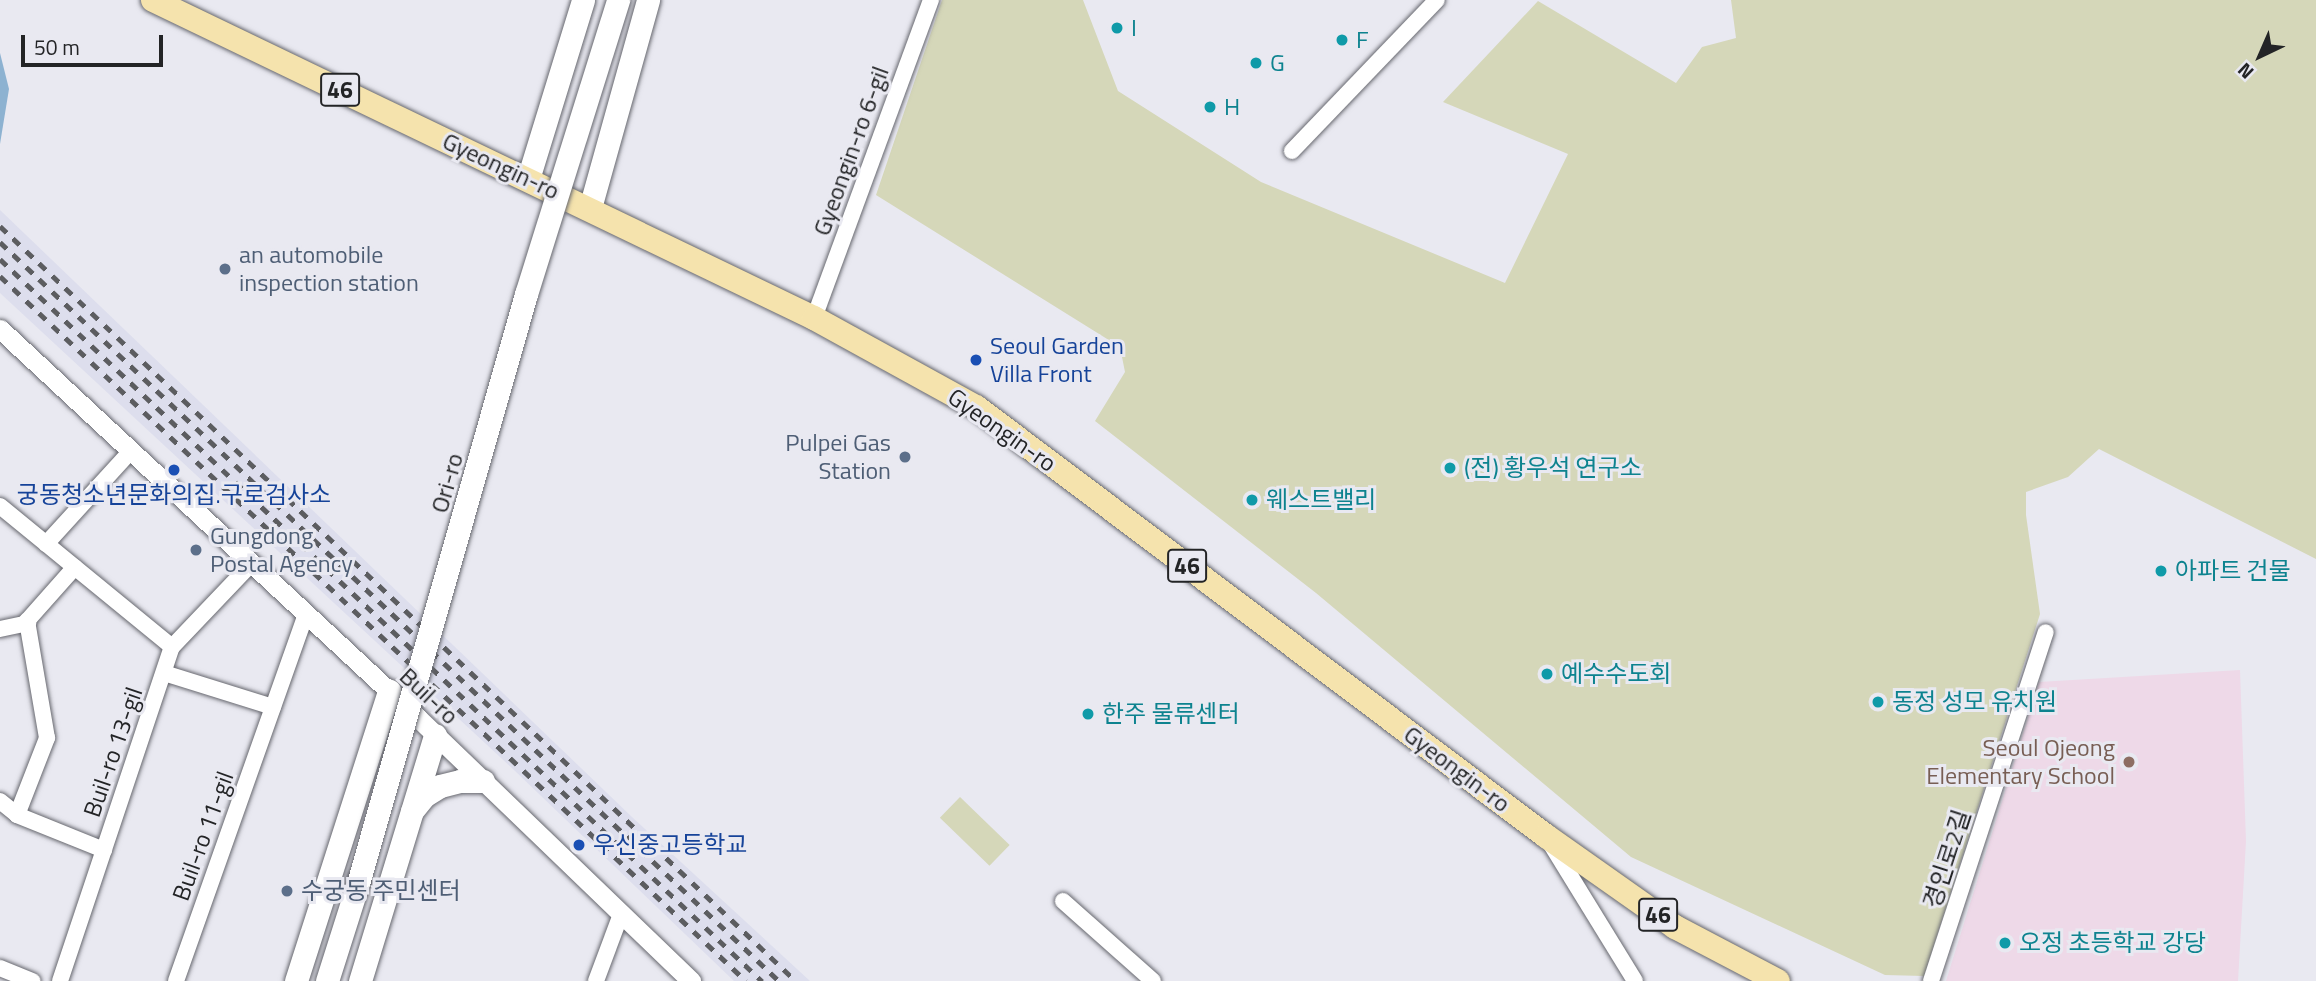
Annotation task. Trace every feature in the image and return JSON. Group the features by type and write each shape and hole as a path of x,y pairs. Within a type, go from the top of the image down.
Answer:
{"main road":[{"name":"Gyeongin-ro","path":"153,0 814,318 976,407 1546,836 1675,927 1778,981"},
{"path":"528,179 583,0"},
{"name":"Ori-ro","path":"327,981 359,880 526,294 618,0"},
{"path":"590,208 648,0"},
{"path":"296,981 389,691"},
{"path":"360,981 435,735"},
{"path":"410,813 424,796 440,786 460,781 483,781"},
{"path":"344,830 355,818 379,813 391,823 400,850"}],"street":[{"name":"Gyeongin-ro 6-gil","path":"814,318 931,0"},
{"path":"1292,151 1437,0"},
{"name":"Buil-ro","path":"0,329 389,691 691,981"},
{"path":"46,544 131,451"},
{"path":"0,506 172,647"},
{"name":"Buil-ro 13-gil","path":"60,981 172,647 252,564"},
{"path":"0,629 28,623 75,567"},
{"name":"Buil-ro 11-gil","path":"176,981 306,614"},
{"path":"17,815 47,738 28,623"},
{"name":"경인로2길","path":"1931,981 2046,632"},
{"path":"164,673 274,707"},
{"path":"0,801 17,815 104,850"},
{"path":"1546,836 1635,981"},
{"path":"1063,901 1153,981"},
{"path":"596,981 621,914"},
{"path":"0,968 33,981"}],"shaded area":[{"path":"0,210 632,817 810,981 734,981 514,770 0,293"},
{"name":"Seoul Ojeong Elementary School","path":"2240,670 2246,841 2238,981 1946,981 2039,682"}],"green space":[{"path":"942,0 1083,0 1118,91 1261,182 1505,283 1568,154 1443,102 1538,1 1676,83 1702,47 1736,38 1731,0 2316,0 2316,559 2099,449 2068,477 2026,492 2026,515 2040,614 1924,976 1885,975 1631,857 1316,593 1095,421 1125,372 1120,347 876,195"},
{"path":"960,797 1010,845 989,866 940,818"}],"water":[{"path":"0,53 9,89 0,144"}],"railway":[{"path":"0,226 796,981"},
{"path":"0,242 779,981"},
{"path":"0,259 762,981"},
{"path":"0,276 746,981"}],"place":[{"name":"I","path":"1117,28"},
{"name":"F","path":"1342,40"},
{"name":"G","path":"1256,63"},
{"name":"H","path":"1210,107"},
{"name":"an automobile inspection station","path":"225,269"},
{"name":"Seoul Garden Villa Front","path":"976,360"},
{"name":"Pulpei Gas Station","path":"905,457"},
{"name":"(전) 황우석 연구소","path":"1450,468"},
{"name":"궁동청소년문화의집.구로검사소","path":"174,470"},
{"name":"웨스트밸리","path":"1252,500"},
{"name":"Gungdong Postal Agency","path":"196,550"},
{"name":"아파트 건물","path":"2161,571"},
{"name":"예수수도회","path":"1547,674"},
{"name":"동정 성모 유치원","path":"1878,702"},
{"name":"한주 물류센터","path":"1088,714"},
{"name":"Seoul Ojeong Elementary School","path":"2129,762"},
{"name":"우신중고등학교","path":"579,845"},
{"name":"수궁동 주민센터","path":"287,891"},
{"name":"오정 초등학교 강당","path":"2005,943"}]}
